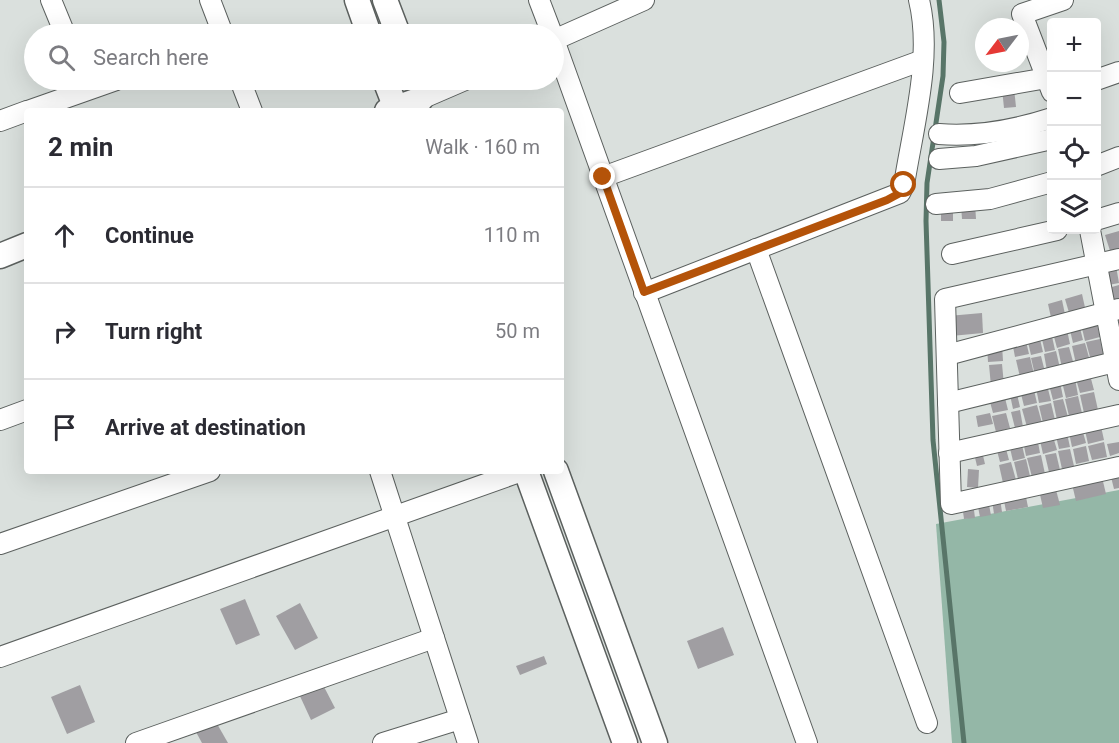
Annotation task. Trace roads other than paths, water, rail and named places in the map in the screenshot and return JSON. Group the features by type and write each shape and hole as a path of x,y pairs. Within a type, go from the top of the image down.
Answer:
{"street":[{"path":"51,0 61,24"},
{"path":"210,0 219,24"},
{"path":"357,0 365,24"},
{"path":"385,0 394,24"},
{"path":"539,0 548,24"},
{"path":"564,36 644,0"},
{"path":"644,292 900,193 904,185 923,60 924,19 919,0"},
{"path":"1047,80 1022,14 1060,1"},
{"path":"603,177 923,60"},
{"path":"564,68 807,743"},
{"path":"1101,78 1119,72"},
{"path":"960,93 1047,85"},
{"path":"34,108 75,90"},
{"path":"244,90 251,108"},
{"path":"388,90 393,108"},
{"path":"397,108 437,90"},
{"path":"0,121 24,112"},
{"path":"939,134 961,136 990,133 1047,119"},
{"path":"939,159 976,156 1047,140"},
{"path":"1101,164 1119,157"},
{"path":"936,204 998,197 1047,183"},
{"path":"1101,218 1119,213"},
{"path":"952,254 1047,232"},
{"path":"948,403 1118,368 1113,311 1097,265 1091,234"},
{"path":"0,256 24,246"},
{"path":"756,249 927,723"},
{"path":"1119,259 945,299 951,504 1119,467"},
{"path":"947,355 1113,311"},
{"path":"0,420 24,411"},
{"path":"949,453 1119,415"},
{"path":"0,544 201,474"},
{"path":"381,474 468,743"},
{"path":"0,657 515,474"},
{"path":"525,474 625,743"},
{"path":"557,474 655,743"},
{"path":"136,743 434,638"},
{"path":"383,743 460,718"}],"waterway":[{"path":"939,0 944,42 943,76 927,183 926,221 933,440 964,743"}]}
